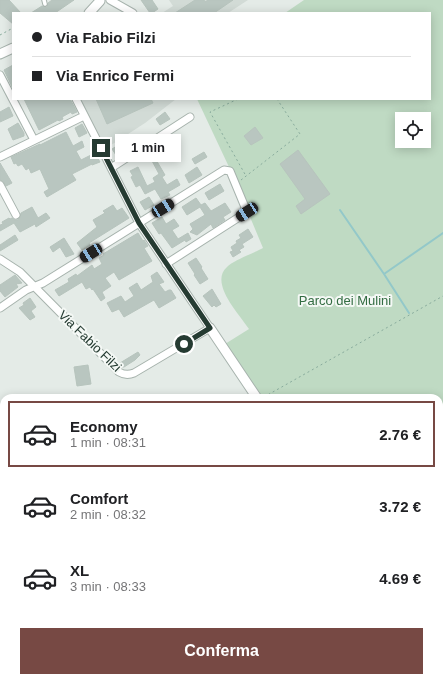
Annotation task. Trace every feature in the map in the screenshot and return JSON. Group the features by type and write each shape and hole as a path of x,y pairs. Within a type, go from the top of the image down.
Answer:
{"street":[{"path":"110,0 131,12"},
{"path":"90,12 98,1"},
{"path":"0,54 12,48"},
{"path":"0,75 12,98"},
{"path":"13,100 34,140"},
{"path":"76,100 139,223 210,328 257,394"},
{"path":"0,157 84,116"},
{"path":"111,168 190,117"},
{"path":"0,308 26,290 43,283 224,170 228,170 232,173 247,212 166,264"},
{"path":"0,185 16,215"},
{"name":"Via Fabio Filzi","path":"0,259 20,272 122,374 128,375 134,373 210,328"}],"path":[{"path":"0,34 12,28"},
{"path":"236,100 210,112 246,176 300,134 278,100"},
{"path":"267,394 443,296"}],"shaded area":[{"path":"169,0 248,0 230,12 164,12 173,6"},
{"path":"80,100 175,100 145,123 105,149"}],"green space":[{"name":"Parco dei Mulini","path":"304,0 443,0 443,394 250,394 225,344 249,329 223,290 221,281 222,274 230,264 263,248 229,167 197,100 431,100 431,12 286,12"}],"building":[{"path":"0,0 9,0 20,12 12,12 12,23 0,13"},
{"path":"52,0 74,0 56,12 33,12 42,6 47,7 48,3"},
{"path":"141,0 152,0 158,9 154,12 149,12"},
{"path":"195,0 204,0 205,2 208,0 233,0 215,12 177,12"},
{"path":"12,66 12,87 4,70"},
{"path":"24,100 71,100 77,112 72,114 71,112 62,117 63,119 39,130"},
{"path":"96,100 152,100 153,103 107,124"},
{"path":"9,107 13,116 0,122 0,112"},
{"path":"165,112 170,119 160,125 156,119"},
{"path":"18,123 24,133 24,136 13,140 8,129"},
{"path":"82,124 87,133 79,137 75,128"},
{"path":"255,127 263,138 251,145 244,136"},
{"path":"66,132 73,146 82,141 84,147 76,151 81,160 95,153 100,162 92,164 72,174 76,180 47,197 44,192 49,189 40,169 31,173 29,168 26,170 22,164 18,166 16,163 14,164 11,157"},
{"path":"130,141 133,145 127,149 128,151 118,158 112,149 123,142 125,145"},
{"path":"298,150 330,194 301,214 296,206 305,199 280,164"},
{"path":"204,152 207,157 195,164 192,159"},
{"path":"155,158 165,175 162,177 167,185 177,179 180,185 168,192 170,195 161,199 155,189 145,194 140,185 136,187 130,171 138,167 147,186 155,182 153,178 159,174 151,159"},
{"path":"0,163 12,183 6,186 3,181 0,180"},
{"path":"197,167 202,175 189,183 185,175"},
{"path":"220,184 224,191 209,200 205,193"},
{"path":"149,197 154,205 145,210 140,202"},
{"path":"196,198 201,205 205,203 211,211 225,203 231,212 223,217 225,220 213,228 211,224 197,235 190,232 193,229 190,224 205,215 200,207 187,215 182,207"},
{"path":"113,205 117,211 122,208 129,218 89,243 90,245 82,250 77,243 97,227 93,220 105,213 103,211"},
{"path":"32,207 38,218 46,213 50,218 36,227 35,224 20,232 14,223 0,231 0,225 3,224 2,222 9,218 18,220 21,213"},
{"path":"162,217 166,224 174,219 179,226 172,230 178,239 188,233 191,239 186,242 185,240 172,248 161,233 159,234 152,223"},
{"path":"248,229 253,237 242,244 244,247 239,250 241,252 233,257 230,252 233,251 231,247 241,238 239,235"},
{"path":"138,233 148,246 144,248 152,261 119,280 114,272 105,278 111,286 102,292 105,298 101,301 93,289 92,290 90,287 86,289 82,282 59,296 55,290 69,282 68,279 76,274 77,276 92,265 94,269 102,264 99,258 104,255 103,254"},
{"path":"15,235 18,240 0,251 0,245"},
{"path":"64,238 74,254 66,257 60,247 53,252 50,247"},
{"path":"196,258 208,279 200,284 188,263"},
{"path":"157,272 164,282 159,284 165,292 171,290 176,298 159,308 154,300 124,317 119,309 112,312 107,303 121,296 125,302 134,296 129,288 137,283 141,290 153,282 151,276"},
{"path":"15,275 22,283 16,284 18,287 5,297 0,291 0,285"},
{"path":"212,289 221,304 216,307 214,305 212,307 203,296"},
{"path":"30,298 36,307 31,311 35,317 30,320 19,308"},
{"path":"138,352 140,355 135,360 122,367 120,363"},
{"path":"88,365 91,384 77,386 74,367"}],"waterway":[{"path":"340,210 409,313"},
{"path":"384,274 443,233"}],"route":[{"path":"101,148 139,223 210,328 184,344"}]}
